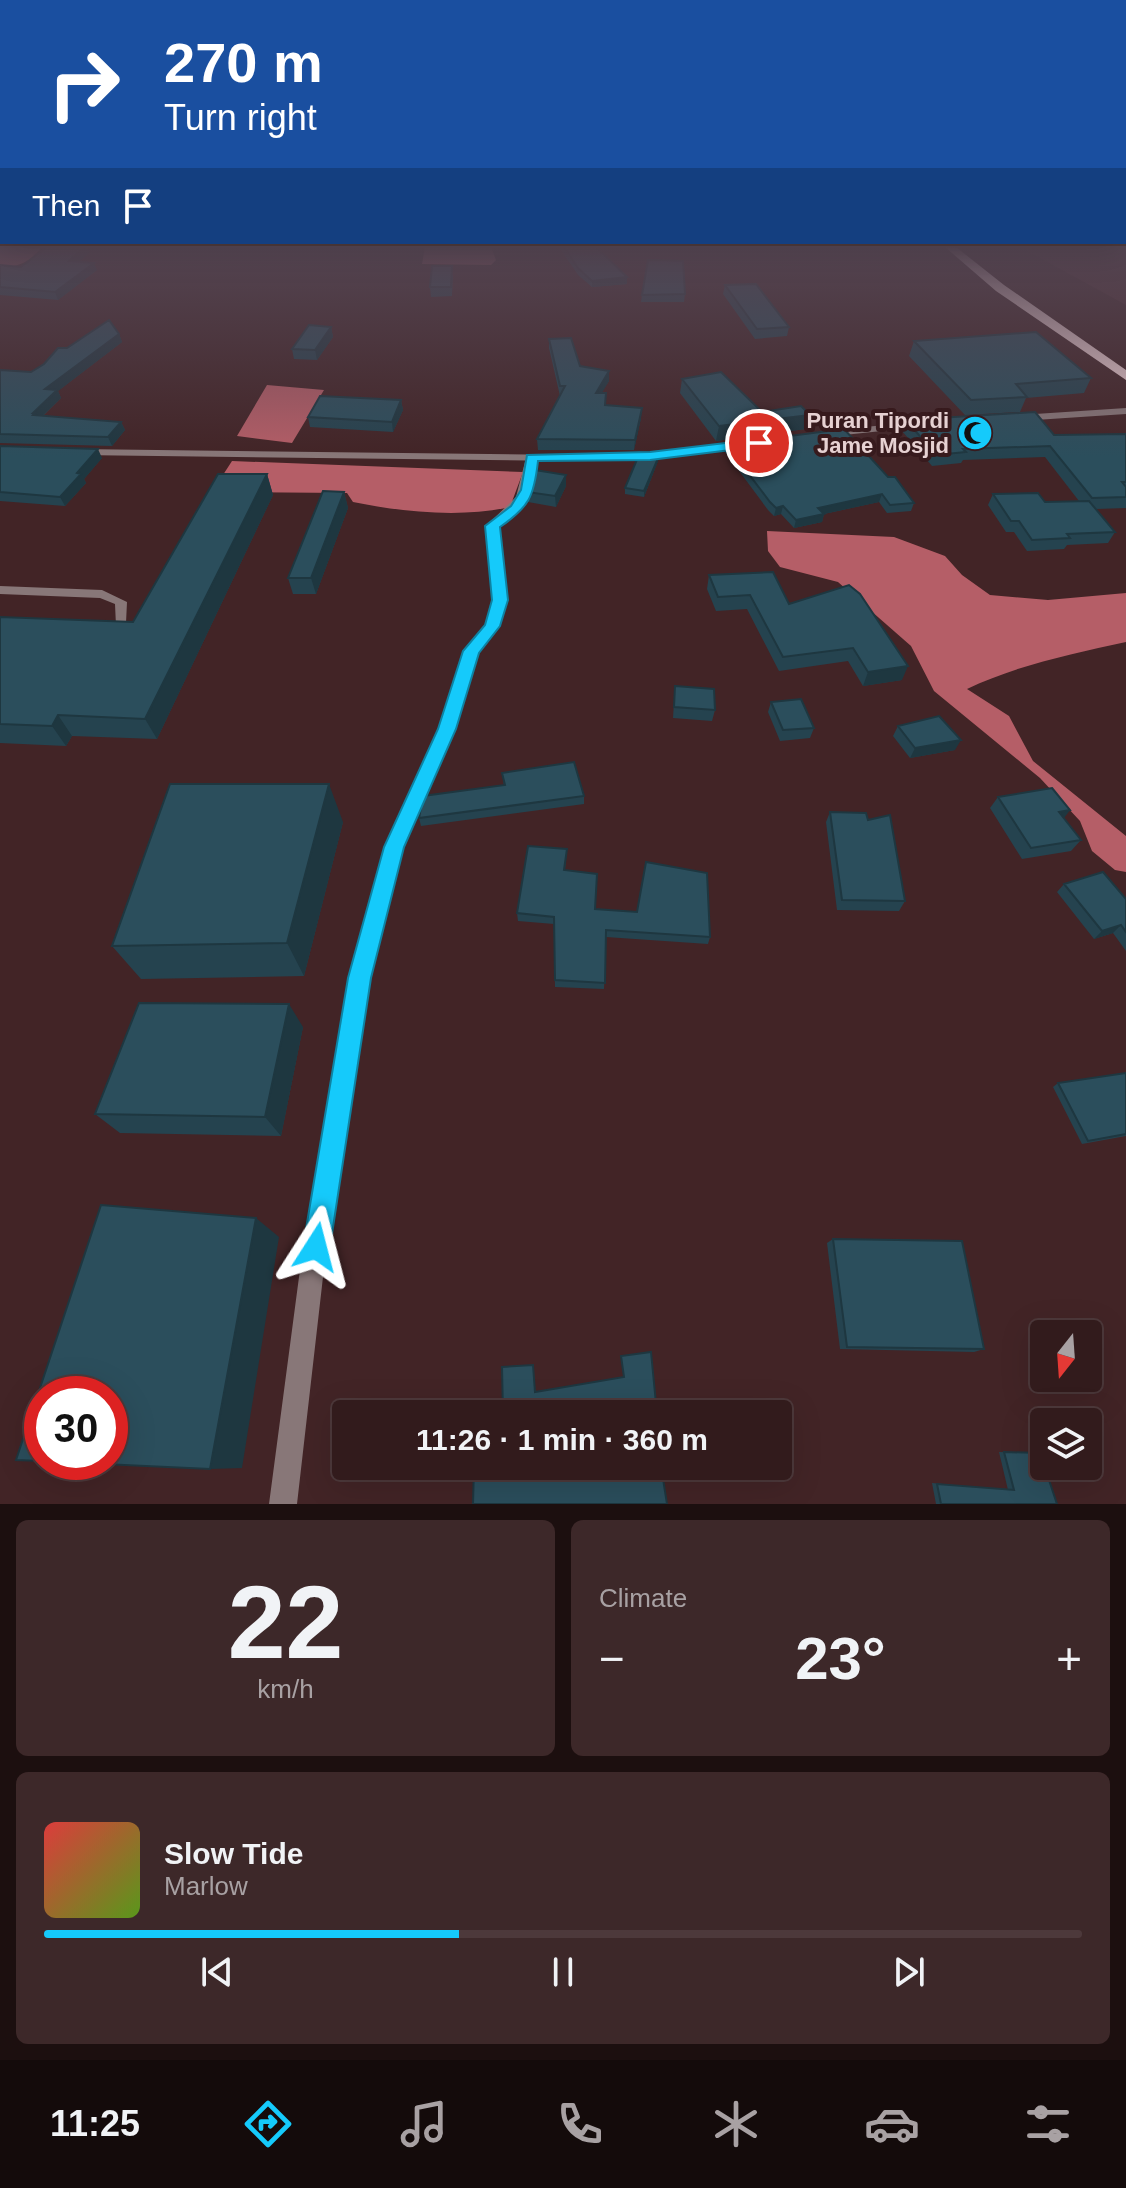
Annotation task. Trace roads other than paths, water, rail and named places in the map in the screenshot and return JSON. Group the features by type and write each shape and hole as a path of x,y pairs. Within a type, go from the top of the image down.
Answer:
{"highway":[{"path":"1042,317 1126,376"},
{"path":"1065,317 1126,361"}],"street":[{"path":"1010,419 1126,411"},
{"path":"819,435 931,423"},
{"path":"72,452 532,458 650,456 761,443"},
{"path":"283,1504 311,1277 360,978 394,847 447,729 471,651 492,626 500,600 492,526 517,509 528,490 532,458"}],"lane":[{"path":"0,590 102,594 121,602 120,623"}],"place":[{"name":"Puran Tipordi Jame Mosjid","path":"975,433"}]}
